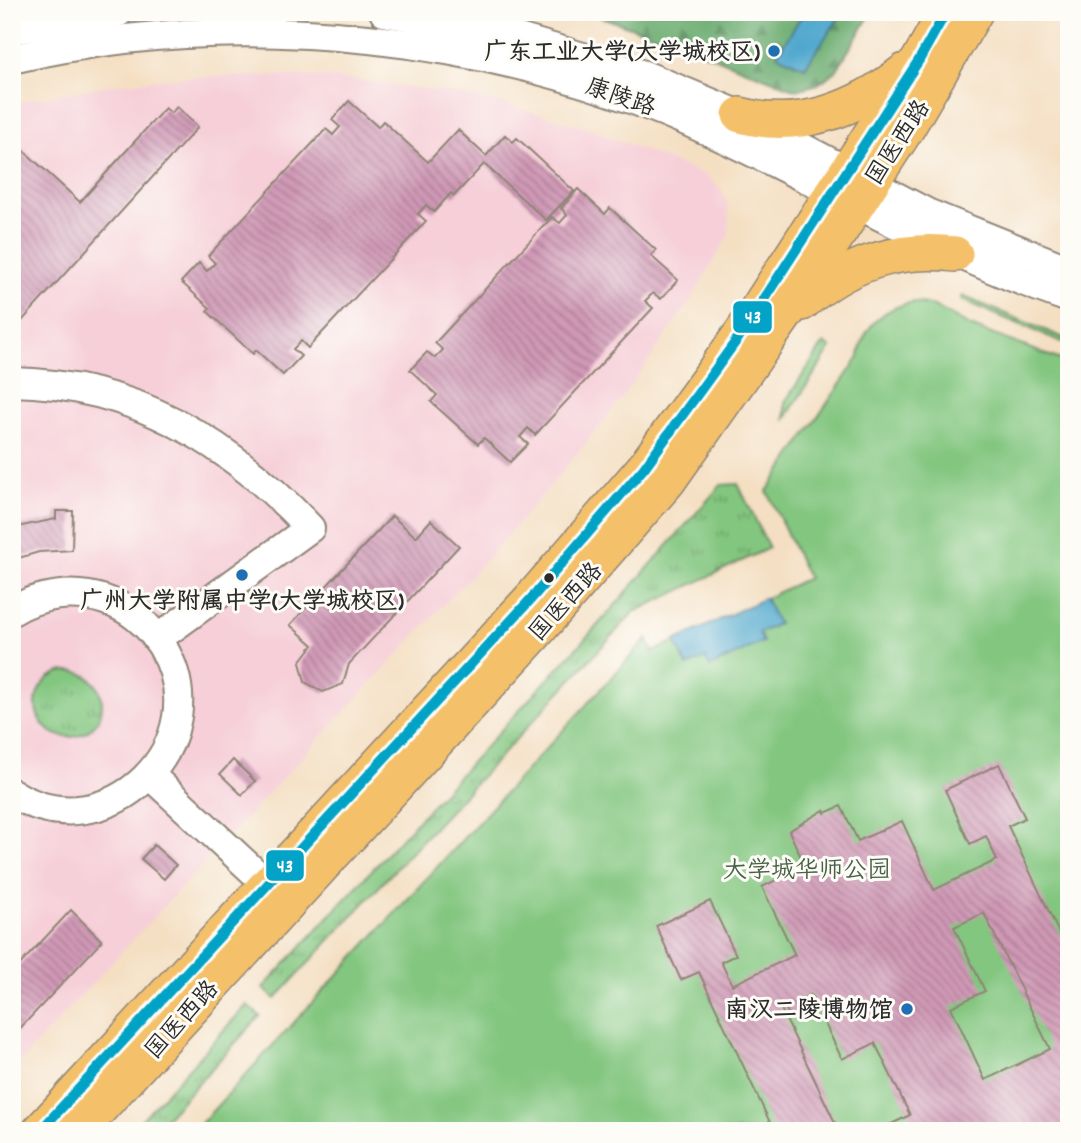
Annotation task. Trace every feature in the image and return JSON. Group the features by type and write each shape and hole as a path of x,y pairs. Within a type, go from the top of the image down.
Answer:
{"main road":[{"name":"国医西路","path":"40,1131 277,893 622,536 668,481 781,322 946,12"},
{"name":"国医西路","path":"79,1131 277,893 644,468 744,330 953,53 975,12"},
{"path":"740,115 762,121 783,122 826,115 871,94 919,60"},
{"path":"781,322 821,288 862,264 912,252 955,254"}],"street":[{"path":"12,30 119,12"},
{"name":"康陵路","path":"383,12 498,32 587,56 681,89 740,115 955,254 1069,298"},
{"name":"康陵路","path":"12,59 100,42 221,32 334,36 449,53 554,74 621,95 1069,270"},
{"path":"12,383 38,384 96,394 172,421 198,434 256,473 310,528 158,639"},
{"path":"12,611 49,596 89,596 128,612 158,639 174,671 178,710 170,744 150,775 121,797 84,809 46,808 12,793"},
{"path":"150,775 277,893"}],"shaded area":[{"name":"广州大学附属中学(大学城校区)","path":"282,75 339,78 449,93 501,103 593,130 707,176 720,189 728,205 729,234 691,300 624,395 559,476 491,554 12,1070 12,103 116,84 182,77"}],"green space":[{"name":"广东工业大学(大学城校区)","path":"586,12 804,12 799,19 805,66 843,12 872,12 836,71 818,84 796,90 681,44"},
{"path":"962,296 1069,340 1069,345 961,300"},
{"name":"大学城华师公园","path":"915,302 934,306 970,326 1069,363 1069,1131 194,1131 647,639 653,652 808,578 767,491 859,357 870,327 894,308"},
{"path":"824,343 831,348 785,419 785,402"},
{"path":"738,484 769,548 634,612 275,999 263,988 596,627 721,485"},
{"path":"63,671 75,671 87,676 97,686 102,704 100,717 87,732 75,737 63,737 51,732 41,722 36,710 36,698 41,686 51,676"},
{"path":"247,1005 260,1016 154,1131 131,1131"}],"water":[{"path":"804,12 843,12 805,67 777,55"},
{"path":"765,598 778,624 759,633 763,642 710,667 706,658 687,666 675,641"}],"building":[{"path":"349,101 378,127 383,121 428,162 458,130 486,156 505,135 513,142 517,138 574,191 546,220 484,164 454,196 451,193 434,212 426,205 418,214 426,221 308,348 301,341 293,349 301,356 283,375 256,350 253,354 207,311 210,308 181,282 199,263 207,271 215,263 208,256 326,129 333,135 340,127 332,120"},
{"path":"177,107 198,127 12,332 12,140 80,202 165,108 171,113"},
{"path":"578,189 605,214 610,208 656,250 651,256 678,280 661,299 653,293 645,301 653,308 535,435 528,428 520,437 528,444 510,462 484,438 478,444 431,402 437,395 410,370 427,352 435,358 443,350 435,343 552,217 560,223 567,215 561,208"},
{"path":"56,511 73,511 72,550 39,552 12,560 12,528 56,519"},
{"path":"392,516 416,537 431,520 459,546 349,664 343,684 323,692 305,682 300,662 313,645 290,625"},
{"path":"233,760 255,781 242,795 220,774"},
{"path":"999,764 1025,818 1008,826 1069,954 1069,1131 877,1131 910,1115 875,1043 842,1059 811,995 796,1002 801,1013 790,1018 785,1007 781,1009 839,1131 774,1131 699,972 681,980 656,926 710,901 736,955 721,962 732,985 795,955 762,887 805,866 789,831 824,810 825,813 841,806 858,841 902,821 934,890 997,860 986,836 970,844 945,790","holes":["984,913 1050,1049 985,1080 951,1007 985,991 954,927"]},
{"path":"154,845 176,865 164,879 141,859"},
{"path":"71,910 102,941 12,1037 12,973"}],"transit line":[{"name":"43","path":"40,1131 531,599 644,468 744,330 919,60 946,12"}],"place":[{"name":"广东工业大学(大学城校区)","path":"774,51"},
{"name":"广州大学附属中学(大学城校区)","path":"242,575"},
{"name":"南汉二陵博物馆","path":"907,1009"}]}
